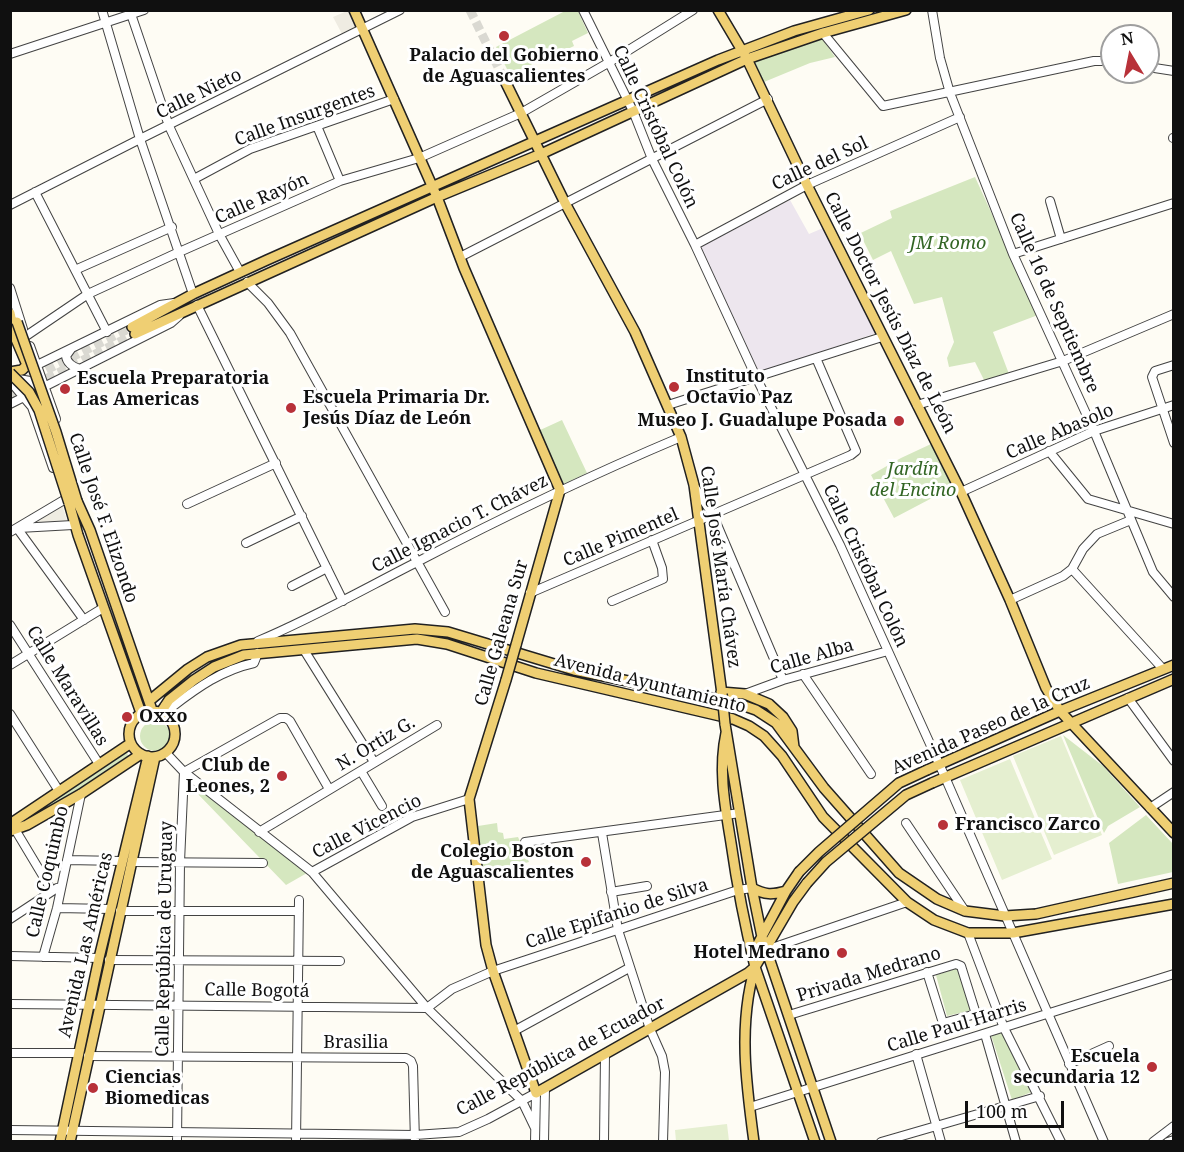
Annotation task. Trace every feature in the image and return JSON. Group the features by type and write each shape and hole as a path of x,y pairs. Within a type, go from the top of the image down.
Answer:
{"main road":[{"path":"354,10 437,197 460,257 560,490"},
{"name":"Calle Doctor Jesús Díaz de León","path":"718,10 768,99 807,185 961,492 1010,600 1046,688 1060,711 1173,832"},
{"path":"869,10 818,24 628,100 240,272 178,302 133,330 184,311 437,197 541,154 633,111 744,54 906,10"},
{"name":"Calle José María Chávez","path":"504,79 565,203 635,332 681,437 694,485 726,727 762,937 831,1142"},
{"name":"Calle José F. Elizondo","path":"10,302 56,432 78,535 141,713"},
{"path":"10,313 15,337 27,365 10,376"},
{"name":"Calle José F. Elizondo","path":"10,376 29,392 39,410 70,501 90,530 156,707"},
{"name":"Calle Galeana Sur","path":"541,1090 514,1031 486,945 469,799 506,680 560,490"},
{"name":"Avenida Ayuntamiento","path":"156,707 176,677 207,657 226,649 255,642 415,629 448,632 574,670 736,703 756,710 776,723 824,788 900,873 937,899 965,911 1005,916 1036,914 1173,883"},
{"name":"Avenida Ayuntamiento","path":"156,707 214,667 232,659 258,653 417,639 447,644 536,673 733,719 749,726 764,736 782,756 823,817 906,902 934,920 968,933 1012,933 1173,904"},
{"name":"Avenida Paseo de la Cruz","path":"752,955 786,891 799,872 899,783 1060,711 1173,665"},
{"name":"Avenida Paseo de la Cruz","path":"755,967 793,902 807,883 826,862 906,795 1070,722 1173,680"},
{"path":"722,693 745,694 768,704 783,717 792,731 794,747"},
{"path":"12,826 81,794 148,756 166,753 173,744 175,728 170,718 156,707 141,713 130,726 131,743 148,756"},
{"name":"Calle José María Chávez","path":"726,727 721,780 738,890 755,967 815,1142"},
{"path":"12,826 59,791 131,743"},
{"name":"Avenida Las Américas","path":"116,910 121,861 148,756"},
{"name":"Avenida Las Américas","path":"60,1142 67,1130 104,959 116,910 132,862 148,756"},
{"path":"752,888 762,894 773,895 786,891"},
{"path":"754,1142 745,1066 745,1023 748,989 755,967"},
{"name":"Calle República de Ecuador","path":"541,1090 755,967"},
{"name":"Avenida Las Américas","path":"67,1130 69,1142"}],"street":[{"path":"102,10 140,139 172,227 193,294"},
{"path":"10,54 144,10"},
{"name":"Calle Nieto","path":"10,205 400,10"},
{"name":"Calle Cristóbal Colón","path":"583,10 628,100 652,159 756,377 806,475 888,651 1104,1142"},
{"name":"Calle Rayón","path":"26,336 88,294 179,252 340,181 419,158 521,113 608,63 693,10"},
{"name":"Calle 16 de Septiembre","path":"932,10 940,58 951,93 1013,254 1094,431 1153,572 1173,597"},
{"path":"130,15 169,126 219,234 240,272"},
{"path":"823,33 883,106 951,93 1016,76 1100,62"},
{"name":"Calle Insurgentes","path":"194,179 250,149 394,99"},
{"path":"460,257 768,99"},
{"name":"Calle del Sol","path":"695,245 807,185 960,117"},
{"path":"317,126 340,181"},
{"path":"36,192 107,332"},
{"path":"1050,201 1061,239"},
{"path":"1013,254 1173,203"},
{"path":"75,270 172,227"},
{"path":"247,282 290,333 445,612"},
{"path":"10,288 45,386 90,530"},
{"path":"10,376 160,305 178,302"},
{"path":"197,305 343,601"},
{"path":"12,403 171,323 184,311"},
{"path":"917,405 1063,361 1173,314"},
{"path":"668,405 882,337"},
{"path":"70,348 66,356 68,362 80,369"},
{"name":"Calle Pimentel","path":"530,593 806,475 856,451 816,358"},
{"path":"25,396 27,380 37,365"},
{"path":"1173,365 1153,374 1173,443"},
{"path":"10,376 27,380 55,417"},
{"path":"10,376 32,407 70,501 78,535"},
{"path":"12,403 32,407"},
{"name":"Calle Abasolo","path":"961,492 1094,431 1173,405"},
{"name":"Calle Ignacio T. Chávez","path":"255,642 297,625 417,561 560,490 681,437"},
{"path":"1049,451 1088,499 1173,524"},
{"path":"187,504 276,464"},
{"path":"694,485 713,515 783,680"},
{"path":"14,530 70,501"},
{"path":"246,543 302,516"},
{"path":"1010,600 1063,576 1072,569 1083,549 1097,534 1131,520"},
{"path":"14,530 74,525"},
{"path":"14,530 84,620"},
{"path":"612,601 663,579 662,568 652,540"},
{"path":"292,586 327,568"},
{"path":"1072,569 1163,669"},
{"path":"10,665 103,608"},
{"name":"Calle Maravillas","path":"10,625 99,764"},
{"path":"304,650 374,762"},
{"name":"Calle Alba","path":"745,694 783,680 888,651"},
{"path":"803,674 872,774"},
{"path":"1128,698 1173,761"},
{"path":"10,714 59,791"},
{"name":"N. Ortiz G.","path":"184,772 280,718 286,718 290,721 329,789"},
{"name":"N. Ortiz G.","path":"260,832 438,725"},
{"path":"166,753 184,772 312,872 427,1008 522,1101 536,1130"},
{"path":"361,771 382,806"},
{"name":"Calle República de Uruguay","path":"177,1142 180,862 184,772"},
{"path":"1150,808 1173,792"},
{"name":"Calle Coquimbo","path":"43,957 57,908 81,794"},
{"name":"Calle Vicencio","path":"312,872 412,817 469,799"},
{"path":"525,842 740,813"},
{"path":"906,823 965,911"},
{"path":"12,826 52,891"},
{"path":"602,833 618,930 650,1029 662,1056 665,1072 663,1142"},
{"path":"67,860 121,861"},
{"path":"132,862 263,863"},
{"path":"10,919 61,885"},
{"path":"611,892 647,886"},
{"name":"Calle Epifanio de Silva","path":"493,972 738,890 752,888"},
{"path":"296,1137 299,900"},
{"path":"766,950 906,902"},
{"path":"57,908 299,911"},
{"path":"968,933 1004,1028 1061,1142"},
{"path":"10,956 340,961"},
{"name":"Privada Medrano","path":"789,1016 927,972 959,964 976,1014 946,1024 941,1021 927,972"},
{"path":"514,1031 629,968"},
{"path":"427,1008 452,989 493,972"},
{"name":"Calle Paul Harris","path":"750,1107 1173,974"},
{"name":"Calle Bogotá","path":"10,1004 427,1008"},
{"path":"985,1034 1016,1142"},
{"path":"1069,1064 1109,1046"},
{"path":"10,1053 298,1058"},
{"path":"604,1142 605,1054"},
{"path":"916,1054 940,1142"},
{"name":"Brasilia","path":"298,1058 406,1058 411,1061 415,1138"},
{"path":"535,1142 541,1090"},
{"path":"541,1090 544,1142"},
{"name":"Calle República de Ecuador","path":"10,1130 415,1138 459,1132 541,1090"},
{"path":"881,1142 1040,1096"},
{"path":"1153,1142 1173,1126"},
{"path":"1168,1142 1173,1140"}],"shaded area":[{"path":"347,11 356,27 342,34 333,17"},
{"path":"790,200 809,234 823,228 877,333 759,372 701,247"},
{"path":"62,505 68,523 31,524"}],"green space":[{"path":"565,11 578,11 588,33 572,41 574,46 549,58 547,55 511,77 496,47"},
{"path":"821,37 835,57 810,63 764,82 754,60"},
{"name":"JM Romo","path":"975,177 1038,315 993,332 1009,374 984,380 975,362 949,367 947,358 954,342 942,297 914,304 891,251 873,260 862,238 846,245 844,241 892,218 890,211"},
{"path":"562,420 587,473 564,484 538,431"},
{"name":"Jardín del Encino","path":"931,444 953,487 894,518 871,475"},
{"path":"155,721 166,725 170,736 166,747 155,751 144,747 140,736 144,725"},
{"path":"1063,735 1103,766 1140,807 1108,826 1104,833"},
{"path":"1061,736 1102,835 1054,855 1013,756"},
{"path":"124,750 128,756 27,826 22,820"},
{"path":"1010,759 1052,859 1002,880 960,780"},
{"path":"197,788 307,873 286,885 195,791"},
{"path":"1146,815 1173,844 1173,872 1118,884 1109,843"},
{"path":"497,823 498,832 503,833 504,839 518,837 529,862 496,871 483,871 478,826"},
{"path":"959,968 972,1010 947,1016 936,975"},
{"path":"1004,1030 1034,1091 1012,1100 991,1035"},
{"path":"727,1124 729,1141 676,1141 675,1130"}],"tunnel":[{"path":"470,10 504,79"},
{"path":"10,388 132,327"},
{"path":"10,397 135,334"}],"place":[{"name":"Palacio del Gobierno de Aguascalientes","path":"504,36"},
{"name":"Instituto Octavio Paz","path":"674,387"},
{"name":"Escuela Preparatoria Las Americas","path":"65,389"},
{"name":"Escuela Primaria Dr. Jesús Díaz de León","path":"291,408"},
{"name":"Museo J. Guadalupe Posada","path":"899,421"},
{"name":"Oxxo","path":"127,717"},
{"name":"Club de Leones, 2","path":"282,776"},
{"name":"Francisco Zarco","path":"943,825"},
{"name":"Colegio Boston de Aguascalientes","path":"586,862"},
{"name":"Hotel Medrano","path":"842,953"},
{"name":"Escuela secundaria 12","path":"1152,1067"},
{"name":"Ciencias Biomedicas","path":"93,1088"}]}
